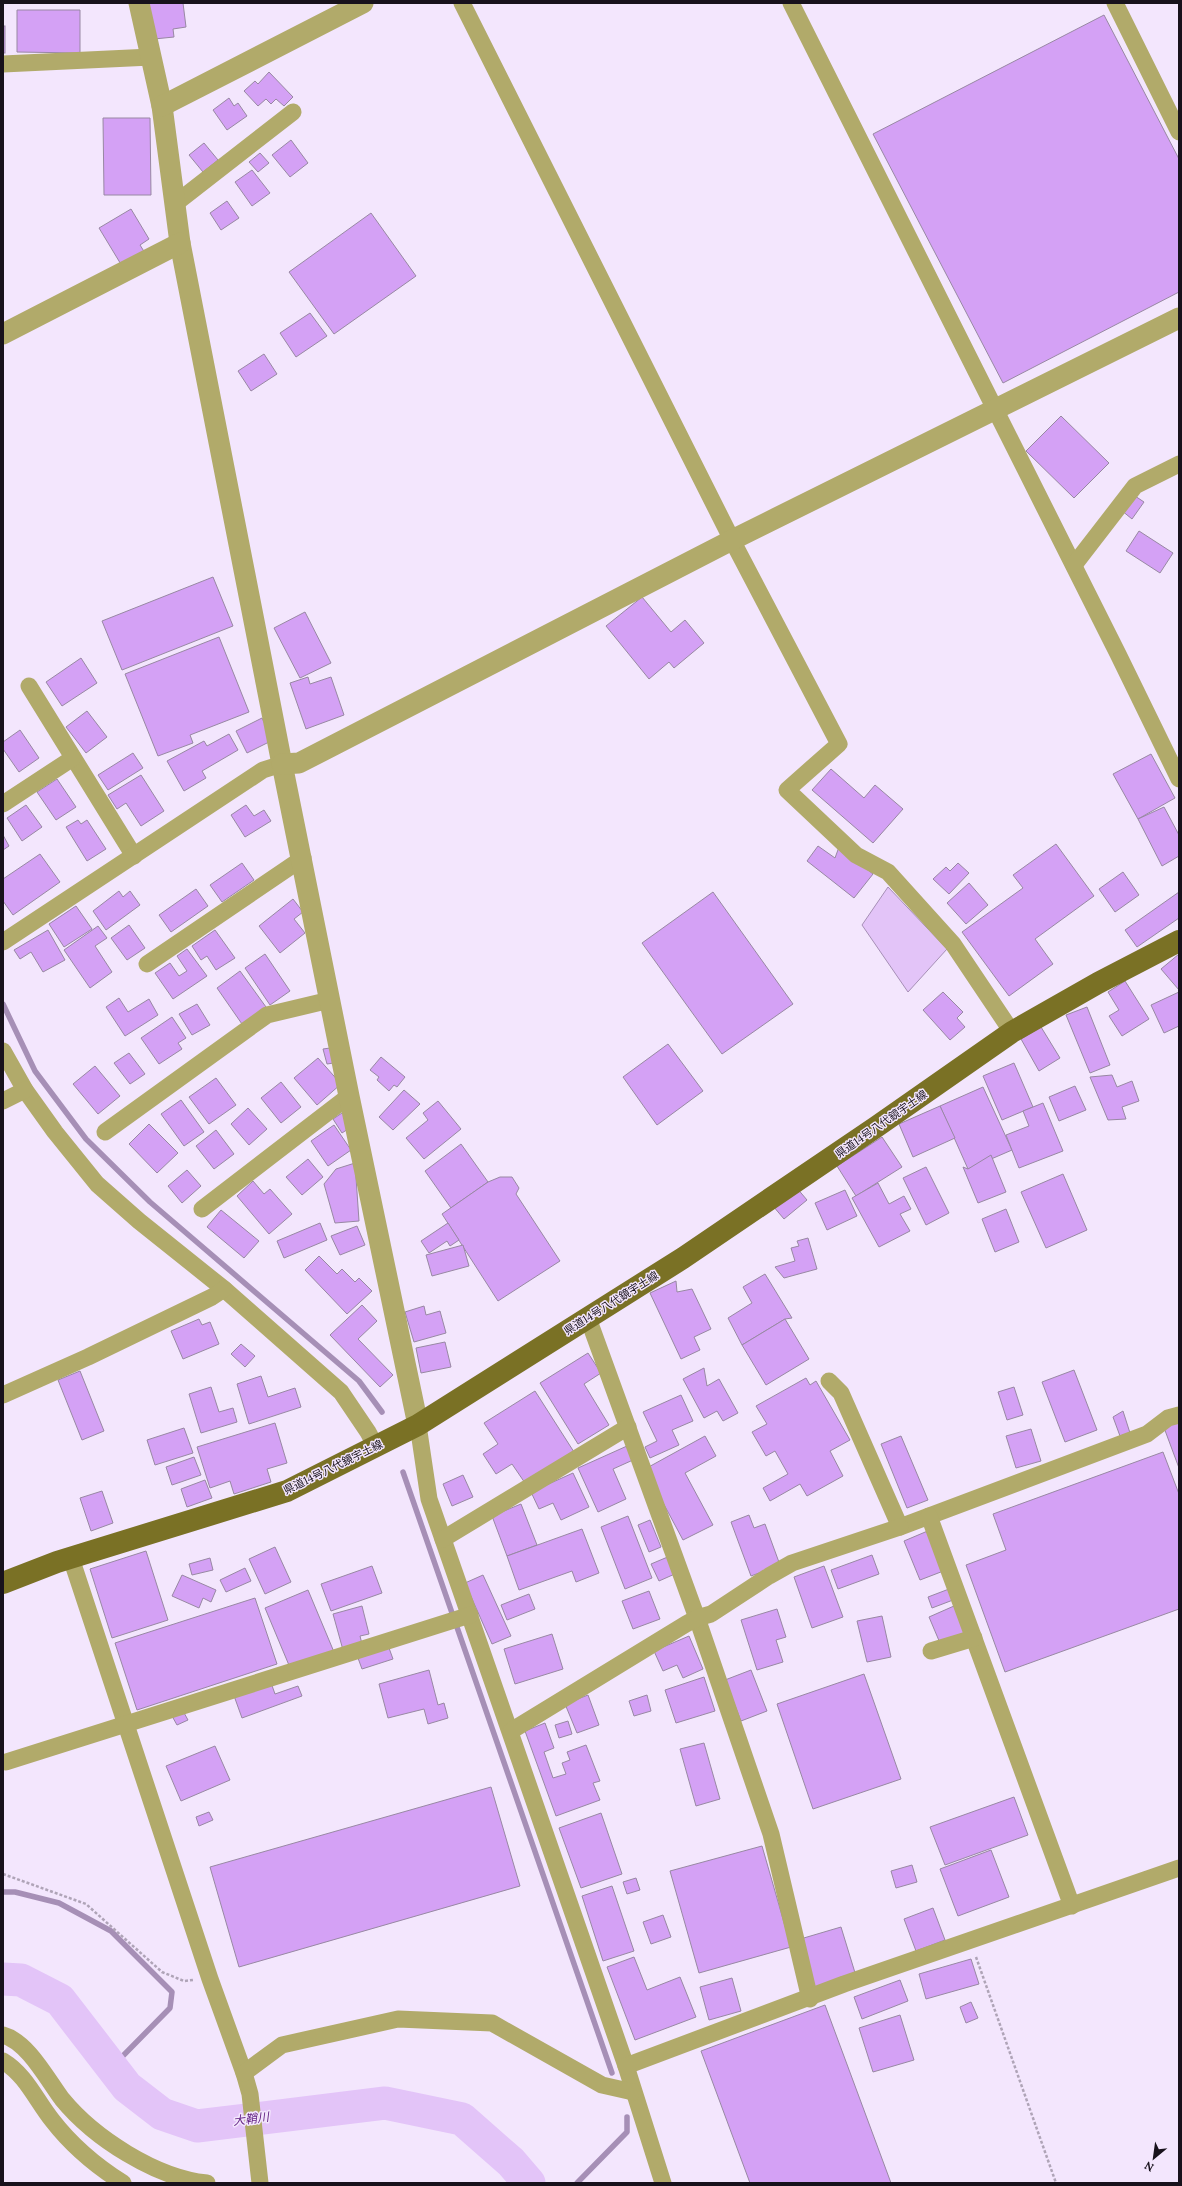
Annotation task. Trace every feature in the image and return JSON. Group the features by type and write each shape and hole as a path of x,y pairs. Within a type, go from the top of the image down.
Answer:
{"main road":[{"name":"県道14号八代鏡宇土線","path":"3,1583 71,1558 287,1491 418,1425 696,1249 876,1128 1012,1032 1098,983 1179,941"}],"street":[{"path":"139,3 162,106 180,243 282,764 303,858 349,1096 418,1425 429,1499 443,1539 466,1616 511,1731 626,2066 663,2183"},
{"path":"162,106 363,3"},
{"path":"462,3 732,540 839,744 787,790 856,855 888,872 953,944 1012,1032"},
{"path":"791,3 1074,565 1179,779"},
{"path":"1114,3 1179,132"},
{"path":"3,64 151,57"},
{"path":"176,204 293,112"},
{"path":"3,334 180,243"},
{"path":"3,942 263,770 282,764 299,763 732,540 1179,318"},
{"path":"1074,565 1135,486 1179,464"},
{"path":"29,686 134,856"},
{"path":"3,804 74,758"},
{"path":"147,964 303,858"},
{"path":"105,1132 267,1015 330,1000"},
{"path":"3,1052 24,1090 55,1132 97,1184 139,1221 224,1289 341,1392 368,1432 376,1447"},
{"path":"3,1101 24,1090"},
{"path":"202,1209 349,1096"},
{"path":"3,1395 95,1354 212,1297 224,1289"},
{"path":"588,1318 697,1618 771,1834 810,1999"},
{"path":"829,1381 841,1392 900,1527"},
{"path":"511,1731 697,1618 711,1614 792,1563 900,1527 1147,1434 1168,1418 1179,1415"},
{"path":"443,1539 628,1427"},
{"path":"929,1516 1072,1906"},
{"path":"71,1558 210,1978 244,2073 250,2094 260,2183"},
{"path":"6,1762 466,1616"},
{"path":"930,1651 974,1638"},
{"path":"626,2066 810,1999 844,1984 1179,1868"},
{"path":"244,2073 282,2045 398,2019 492,2023 602,2085 633,2092"},
{"path":"3,2035 10,2037 38,2064 63,2100 91,2128 132,2158 191,2181 207,2183"},
{"path":"3,2061 25,2081 52,2120 71,2143 93,2162 123,2183"}],"path":[{"path":"3,1874 86,1904 162,1972 184,1981 210,1978"},
{"path":"970,1941 1056,2183"}],"shaded area":[{"path":"888,887 947,949 908,992 862,925"}],"building":[{"path":"149,3 183,3 186,27 173,29 174,37 154,39"},
{"path":"17,10 80,10 80,53 17,52"},
{"path":"1104,15 1179,159 1179,292 1003,383 873,134"},
{"path":"3,26 5,26 5,53 3,53"},
{"path":"269,72 293,97 284,106 276,99 271,104 266,99 258,106 244,91 255,81 258,84"},
{"path":"229,98 234,106 238,103 247,116 227,130 213,110"},
{"path":"103,118 150,118 151,195 104,195"},
{"path":"291,140 308,163 290,177 272,155"},
{"path":"204,143 218,160 203,172 189,155"},
{"path":"260,153 269,163 258,172 249,162"},
{"path":"252,170 270,193 252,206 235,182"},
{"path":"227,201 239,218 221,230 210,213"},
{"path":"131,209 149,239 140,245 145,253 122,266 99,228"},
{"path":"371,213 416,276 334,334 289,272"},
{"path":"310,313 327,336 296,357 280,333"},
{"path":"264,354 277,374 251,391 238,371"},
{"path":"1061,416 1109,463 1074,498 1026,451"},
{"path":"1132,494 1144,502 1132,519 1121,510"},
{"path":"1139,531 1173,553 1160,573 1126,551"},
{"path":"213,577 233,626 122,670 102,621"},
{"path":"642,597 671,632 685,620 704,643 674,668 669,662 649,679 606,626"},
{"path":"305,612 331,663 300,678 274,628"},
{"path":"219,637 249,712 190,735 193,743 158,756 125,674"},
{"path":"81,658 97,683 62,706 46,682"},
{"path":"308,677 310,684 331,677 344,715 306,729 290,683"},
{"path":"87,711 107,737 86,753 66,727"},
{"path":"262,718 273,740 247,753 236,731"},
{"path":"20,730 39,758 19,772 3,749 3,742"},
{"path":"229,734 238,750 202,771 206,778 184,791 167,761 204,741 207,746"},
{"path":"133,753 143,768 108,790 98,775"},
{"path":"1151,754 1175,798 1138,819 1113,774"},
{"path":"831,769 864,798 875,785 903,809 873,843 812,790"},
{"path":"141,775 164,811 141,826 126,803 117,809 108,795"},
{"path":"57,779 76,807 56,820 37,792"},
{"path":"26,805 42,827 22,841 7,818"},
{"path":"246,805 254,816 264,810 271,821 245,837 231,815"},
{"path":"1164,807 1179,835 1179,856 1162,866 1138,819"},
{"path":"78,820 81,824 87,820 106,849 87,861 66,827"},
{"path":"3,835 9,846 3,850"},
{"path":"1056,844 1094,896 1035,939 1053,964 1009,996 962,932 1023,888 1013,875"},
{"path":"818,846 835,858 839,847 873,874 854,898 807,861"},
{"path":"40,854 60,882 13,915 3,901 3,879"},
{"path":"242,863 254,880 222,902 210,885"},
{"path":"958,863 969,873 949,894 933,879 946,867 950,871"},
{"path":"1123,872 1139,895 1115,912 1099,889"},
{"path":"969,883 988,905 966,924 947,903"},
{"path":"196,889 208,906 171,932 159,915"},
{"path":"119,891 123,897 130,891 140,905 106,930 93,911"},
{"path":"713,892 793,1004 722,1054 642,943"},
{"path":"1179,892 1179,918 1137,947 1125,930"},
{"path":"293,899 303,912 294,919 305,933 280,953 259,926"},
{"path":"76,906 92,929 64,947 49,924"},
{"path":"129,925 145,948 127,960 111,938"},
{"path":"98,926 107,938 95,946 112,972 90,988 64,950"},
{"path":"48,930 65,960 43,972 31,952 20,959 14,950"},
{"path":"215,930 235,958 216,970 207,956 201,960 192,946"},
{"path":"187,949 207,976 173,999 155,973 170,963 179,976 187,971 177,956"},
{"path":"265,954 290,991 270,1005 245,968"},
{"path":"1179,954 1179,990 1161,969"},
{"path":"240,971 266,1007 242,1024 217,988"},
{"path":"1125,981 1149,1019 1122,1036 1109,1016 1119,1010 1108,992"},
{"path":"943,992 963,1012 957,1018 965,1027 950,1040 923,1010"},
{"path":"1179,992 1179,1026 1164,1033 1151,1005"},
{"path":"119,998 128,1012 149,999 158,1015 125,1036 106,1007"},
{"path":"197,1004 210,1025 192,1035 179,1014"},
{"path":"1087,1007 1110,1065 1090,1073 1066,1015"},
{"path":"172,1017 186,1038 178,1043 182,1049 159,1064 141,1038"},
{"path":"1041,1027 1060,1058 1039,1071 1021,1039"},
{"path":"668,1044 703,1091 657,1125 623,1077"},
{"path":"337,1047 340,1062 327,1064 323,1049"},
{"path":"129,1053 145,1074 130,1084 114,1063"},
{"path":"381,1057 405,1077 397,1087 394,1085 389,1091 377,1080 379,1077 370,1070"},
{"path":"318,1058 341,1084 317,1105 294,1078"},
{"path":"1014,1063 1033,1107 1002,1120 983,1076"},
{"path":"95,1066 120,1096 98,1114 73,1084"},
{"path":"1112,1075 1117,1087 1132,1081 1139,1101 1122,1107 1126,1119 1108,1120 1090,1077"},
{"path":"216,1078 236,1105 209,1124 189,1097"},
{"path":"281,1082 301,1107 281,1123 261,1098"},
{"path":"1075,1086 1086,1110 1059,1121 1049,1097"},
{"path":"983,1087 1012,1150 968,1169 940,1106"},
{"path":"404,1090 420,1104 393,1130 379,1117"},
{"path":"181,1100 204,1132 184,1146 161,1114"},
{"path":"438,1101 461,1129 424,1159 406,1138 428,1120 423,1113"},
{"path":"1043,1103 1063,1151 1019,1168 1006,1135 1029,1126 1023,1111"},
{"path":"940,1106 955,1138 913,1157 899,1124"},
{"path":"248,1108 267,1129 249,1145 231,1124"},
{"path":"345,1111 354,1125 342,1133 333,1119"},
{"path":"149,1124 178,1153 157,1173 129,1144"},
{"path":"334,1125 351,1150 328,1166 311,1141"},
{"path":"216,1130 234,1154 214,1169 196,1146"},
{"path":"882,1137 902,1167 856,1196 837,1166"},
{"path":"461,1144 488,1182 451,1208 425,1171"},
{"path":"991,1155 1006,1192 978,1203 963,1167 968,1169"},
{"path":"308,1159 323,1177 302,1195 286,1177"},
{"path":"355,1163 359,1221 335,1223 324,1184 336,1169"},
{"path":"926,1167 949,1213 926,1225 903,1178"},
{"path":"187,1170 201,1186 182,1203 168,1186"},
{"path":"1063,1174 1087,1230 1046,1248 1021,1192"},
{"path":"500,1177 512,1177 519,1188 516,1194 560,1261 498,1301 442,1214 488,1182"},
{"path":"253,1181 264,1194 270,1189 292,1214 269,1234 237,1196"},
{"path":"878,1183 889,1204 904,1196 911,1209 900,1214 910,1231 879,1247 852,1198"},
{"path":"796,1187 807,1200 784,1219 773,1206"},
{"path":"845,1190 857,1216 827,1230 815,1203"},
{"path":"1006,1209 1019,1242 995,1252 982,1219"},
{"path":"221,1210 259,1241 244,1258 207,1227"},
{"path":"320,1223 327,1240 284,1258 277,1241"},
{"path":"448,1223 459,1240 450,1246 447,1241 429,1253 421,1241"},
{"path":"357,1226 365,1245 340,1255 331,1236"},
{"path":"808,1238 817,1269 784,1278 775,1267 795,1261 791,1248 799,1246 797,1241"},
{"path":"463,1245 469,1266 432,1276 426,1255"},
{"path":"319,1256 337,1274 342,1269 355,1282 359,1278 372,1291 347,1314 305,1270"},
{"path":"765,1274 792,1318 785,1319 742,1345 728,1318 752,1303 743,1287"},
{"path":"676,1281 677,1292 692,1289 711,1329 694,1337 700,1350 681,1359 650,1293"},
{"path":"362,1305 377,1321 358,1339 393,1375 380,1387 330,1335"},
{"path":"424,1306 426,1315 440,1311 446,1333 414,1342 405,1312"},
{"path":"199,1319 202,1325 210,1322 219,1344 183,1359 171,1331"},
{"path":"785,1319 809,1359 766,1385 742,1345"},
{"path":"445,1342 451,1367 421,1373 416,1348"},
{"path":"241,1344 255,1356 245,1367 231,1354"},
{"path":"588,1353 601,1373 584,1384 609,1425 578,1444 540,1383"},
{"path":"704,1368 707,1386 719,1379 738,1413 723,1421 717,1411 704,1418 683,1379"},
{"path":"1074,1370 1097,1430 1065,1442 1042,1382"},
{"path":"80,1371 104,1431 82,1440 58,1380"},
{"path":"261,1376 268,1397 295,1388 301,1407 249,1424 237,1384"},
{"path":"806,1378 810,1385 816,1381 850,1440 830,1451 843,1476 807,1496 800,1484 770,1501 763,1488 788,1474 775,1451 766,1456 752,1432 767,1424 756,1406"},
{"path":"211,1387 219,1412 233,1408 237,1422 201,1433 189,1394"},
{"path":"1014,1387 1023,1415 1007,1420 998,1392"},
{"path":"535,1391 574,1452 525,1483 512,1464 496,1474 483,1454 498,1444 484,1423"},
{"path":"681,1395 693,1421 672,1430 679,1445 650,1458 645,1447 657,1441 643,1412"},
{"path":"1123,1411 1130,1433 1120,1436 1113,1417"},
{"path":"1179,1419 1179,1468 1163,1425"},
{"path":"275,1423 287,1463 267,1469 271,1482 234,1494 230,1481 210,1488 197,1447"},
{"path":"184,1428 193,1453 155,1465 147,1440"},
{"path":"1031,1429 1041,1461 1016,1468 1006,1436"},
{"path":"705,1436 716,1456 685,1473 713,1525 683,1540 645,1469"},
{"path":"901,1436 928,1500 907,1508 881,1444"},
{"path":"627,1446 633,1460 613,1469 626,1499 598,1512 578,1468"},
{"path":"1163,1452 1179,1494 1179,1609 1005,1672 966,1565 1006,1550 993,1514"},
{"path":"194,1457 201,1475 172,1485 166,1467"},
{"path":"573,1473 589,1507 561,1520 553,1503 539,1509 531,1492"},
{"path":"463,1475 473,1497 452,1506 443,1484"},
{"path":"205,1480 212,1498 187,1507 181,1489"},
{"path":"102,1491 113,1523 91,1531 80,1498"},
{"path":"521,1504 537,1545 507,1556 492,1516"},
{"path":"749,1515 754,1528 765,1524 780,1565 751,1576 731,1522"},
{"path":"628,1516 652,1578 625,1589 601,1527"},
{"path":"650,1520 661,1547 649,1552 638,1525"},
{"path":"582,1529 599,1573 576,1582 572,1571 519,1590 507,1556"},
{"path":"930,1530 946,1570 920,1580 904,1541"},
{"path":"275,1547 291,1582 265,1594 249,1559"},
{"path":"146,1551 168,1620 112,1638 90,1569"},
{"path":"872,1555 879,1574 838,1589 831,1570"},
{"path":"670,1556 677,1573 659,1581 651,1564"},
{"path":"210,1558 213,1570 192,1575 189,1564"},
{"path":"372,1566 382,1593 331,1611 321,1584"},
{"path":"824,1566 843,1617 812,1628 794,1577"},
{"path":"245,1568 251,1581 226,1592 220,1580"},
{"path":"182,1575 216,1590 211,1602 203,1598 199,1608 172,1596"},
{"path":"483,1575 511,1636 492,1644 465,1583"},
{"path":"949,1589 953,1600 932,1608 928,1597"},
{"path":"308,1590 334,1652 291,1670 265,1608"},
{"path":"649,1591 660,1619 633,1629 622,1601"},
{"path":"529,1594 535,1609 507,1620 501,1605"},
{"path":"255,1598 277,1664 137,1710 115,1643"},
{"path":"362,1606 369,1634 360,1636 362,1644 343,1650 333,1614"},
{"path":"954,1606 965,1633 940,1643 929,1617"},
{"path":"777,1609 786,1637 776,1640 783,1662 757,1670 741,1620"},
{"path":"882,1616 891,1657 867,1662 857,1621"},
{"path":"552,1634 563,1669 515,1684 504,1649"},
{"path":"689,1636 703,1669 683,1678 677,1665 663,1671 654,1651"},
{"path":"389,1648 393,1659 362,1669 358,1658"},
{"path":"429,1670 438,1705 444,1703 448,1718 428,1724 424,1709 388,1718 379,1684"},
{"path":"751,1670 767,1711 741,1721 725,1680"},
{"path":"864,1674 901,1779 813,1809 777,1704"},
{"path":"704,1677 715,1711 676,1723 665,1690"},
{"path":"270,1680 275,1694 298,1686 302,1696 242,1718 233,1693"},
{"path":"588,1695 599,1725 577,1733 565,1704"},
{"path":"647,1695 651,1711 634,1716 629,1701"},
{"path":"183,1711 188,1720 177,1725 172,1716"},
{"path":"568,1721 572,1734 559,1738 555,1725"},
{"path":"545,1723 554,1748 544,1752 553,1778 566,1774 562,1763 570,1760 567,1752 586,1745 600,1781 593,1783 600,1800 556,1816 525,1731"},
{"path":"704,1743 720,1799 696,1806 680,1749"},
{"path":"215,1746 230,1780 181,1801 166,1766"},
{"path":"491,1787 520,1886 239,1967 210,1867"},
{"path":"1014,1797 1028,1835 945,1865 930,1827"},
{"path":"209,1812 213,1820 199,1826 196,1817"},
{"path":"601,1813 622,1874 581,1888 559,1828"},
{"path":"762,1846 791,1947 699,1973 670,1871"},
{"path":"991,1850 1009,1897 958,1916 940,1869"},
{"path":"912,1865 917,1882 896,1888 891,1871"},
{"path":"636,1878 640,1890 627,1894 623,1882"},
{"path":"612,1886 634,1951 603,1961 582,1896"},
{"path":"933,1908 945,1940 916,1951 904,1919"},
{"path":"663,1915 671,1937 651,1944 643,1922"},
{"path":"841,1927 856,1976 813,1989 797,1940"},
{"path":"634,1957 647,1990 680,1977 696,2017 635,2040 607,1967"},
{"path":"971,1959 979,1984 926,1999 919,1974"},
{"path":"732,1978 741,2011 709,2020 700,1987"},
{"path":"900,1980 908,2001 862,2019 854,1997"},
{"path":"971,2002 978,2018 966,2023 960,2007"},
{"path":"825,2005 891,2183 750,2183 701,2051"},
{"path":"900,2015 914,2060 873,2072 859,2028"}],"waterway":[{"path":"3,1004 35,1071 86,1139 150,1202 359,1381 382,1412"},
{"path":"403,1472 612,2073"},
{"path":"3,1892 15,1892 59,1903 111,1931 172,1992 170,2008 112,2067"},
{"name":"大鞘川","path":"3,1979 21,1980 60,2000 127,2087 162,2114 197,2126 385,2103 462,2119 511,2162 529,2183"},
{"path":"577,2183 627,2132 627,2117"}]}
